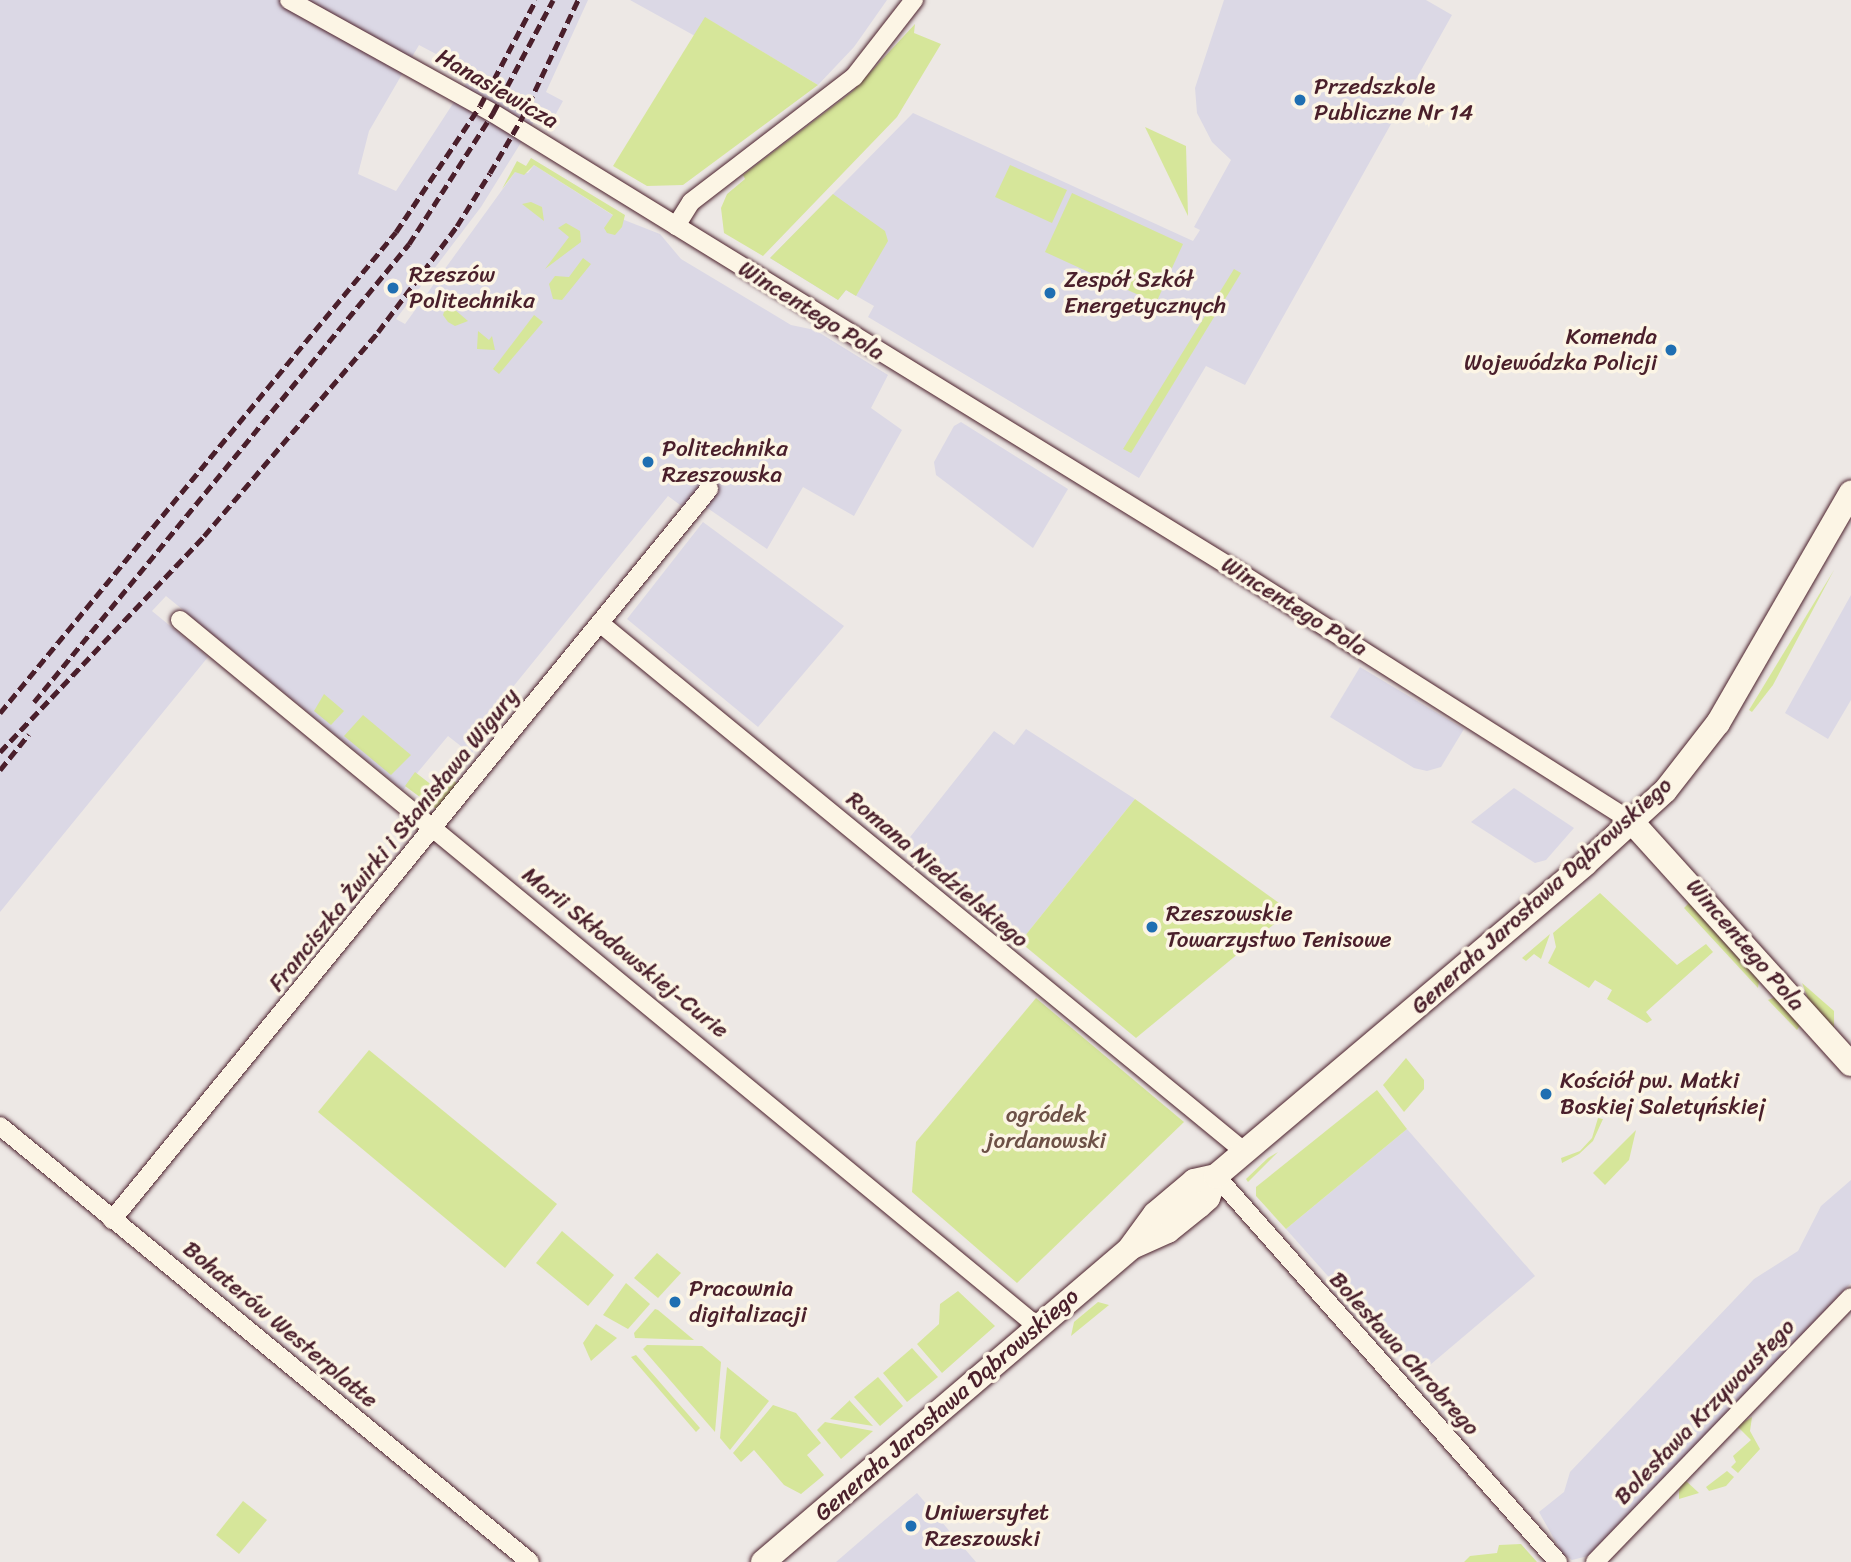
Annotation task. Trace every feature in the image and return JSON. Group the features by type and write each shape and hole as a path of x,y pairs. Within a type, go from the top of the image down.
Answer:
{"main road":[{"name":"Generała Jarosława Dąbrowskiego","path":"763,1562 1130,1248 1168,1231 1199,1206 1208,1198 1216,1176 1665,791 1718,723 1851,493"},
{"name":"Wincentego Pola","path":"1632,822 1851,1064"}],"street":[{"name":"Hanasiewicza","path":"289,0 493,113 676,226"},
{"path":"676,226 691,201 853,77 914,0"},
{"name":"Wincentego Pola","path":"676,226 1257,583 1632,822"},
{"name":"Franciszka Żwirki i Stanisława Wigury","path":"112,1220 435,829 709,489"},
{"name":"Marii Skłodowskiej-Curie","path":"180,620 1038,1326"},
{"name":"Romana Niedzielskiego","path":"601,624 1245,1152"},
{"name":"Bohaterów Westerplatte","path":"0,1126 530,1562"},
{"name":"Bolesława Chrobrego","path":"1216,1176 1559,1562"},
{"name":"Bolesława Krzywoustego","path":"1595,1562 1851,1297"}],"shaded area":[{"path":"0,0 588,0 546,92 563,101 553,119 548,123 535,120 481,207 396,319 405,324 515,172 528,173 534,165 614,216 660,234 681,259 791,325 815,330 888,375 871,408 902,430 854,516 803,487 767,549 703,505 695,516 668,496 486,720 485,736 471,754 448,736 403,790 166,596 152,611 208,657 0,912","holes":["419,45 455,64 469,79 396,191 358,174 369,131"]},
{"path":"630,0 887,0 854,47 818,85 706,18 695,36"},
{"name":"Zespół Szkół Energetycznych","path":"1224,0 1426,0 1452,15 1245,385 1206,366 1139,478 868,317 874,306 846,290 838,300 770,258 913,113 1193,241 1200,230 1194,227 1231,160 1212,142 1197,113 1195,88"},
{"path":"961,422 1068,489 1033,548 936,475 934,462 954,426"},
{"path":"703,522 844,626 758,727 627,619"},
{"path":"1851,595 1851,700 1828,739 1785,713"},
{"path":"1360,667 1464,729 1441,767 1427,771 1414,768 1330,717"},
{"path":"1026,729 1135,799 1020,942 903,846 994,731 1014,745"},
{"path":"1514,788 1574,828 1546,860 1535,863 1471,822"},
{"path":"1407,1129 1535,1276 1417,1376 1286,1229"},
{"path":"1851,1180 1851,1283 1592,1555 1572,1560 1562,1553 1539,1512 1564,1492 1570,1472 1754,1279 1798,1251 1821,1206"},
{"name":"Uniwersytet Rzeszowski","path":"917,1493 976,1562 836,1562 880,1524"}],"green space":[{"path":"705,17 818,85 683,185 647,186 613,166"},
{"path":"915,24 914,33 941,44 897,117 763,256 724,233 721,208 727,194 745,179 743,175 853,91"},
{"path":"1145,127 1186,146 1188,216"},
{"path":"531,158 625,215 622,227 615,235 607,233 604,228 613,215 534,165 524,175 515,172 502,189 517,161 526,166"},
{"path":"1010,165 1067,190 1052,223 995,197"},
{"path":"1072,193 1183,244 1156,303 1045,252"},
{"path":"833,194 885,231 888,241 856,296 846,290 838,300 770,258"},
{"path":"531,202 542,207 544,221 522,204"},
{"path":"566,223 580,231 581,242 545,269 569,237 558,228"},
{"path":"583,258 591,264 562,300 553,299 549,284 555,276 569,277"},
{"path":"1234,269 1241,273 1131,453 1123,449"},
{"path":"447,303 468,321 455,326 448,322 443,315"},
{"path":"534,315 543,322 499,374 493,369"},
{"path":"478,331 489,340 492,336 495,350 477,349"},
{"path":"1834,570 1773,685 1752,712 1749,710"},
{"path":"324,694 344,711 331,725 314,711"},
{"path":"363,715 411,755 391,775 344,736"},
{"path":"415,772 442,793 453,780 459,785 436,809 405,786"},
{"name":"Rzeszowskie Towarzystwo Tenisowe","path":"1135,799 1290,911 1136,1038 1020,942"},
{"path":"1600,893 1677,965 1706,944 1713,952 1646,1012 1652,1020 1647,1023 1607,999 1612,990 1595,980 1589,988 1548,963 1556,947 1553,933"},
{"path":"1689,903 1759,981 1758,988 1684,908"},
{"path":"1550,934 1541,959 1534,954 1526,961 1522,958"},
{"path":"1802,983 1834,1011 1834,1029 1810,1004"},
{"path":"1775,997 1801,1024 1797,1030 1768,1000"},
{"name":"ogródek jordanowski","path":"1036,998 1184,1122 1017,1283 912,1192 916,1142"},
{"path":"369,1050 557,1204 505,1268 318,1112"},
{"path":"1406,1058 1424,1080 1424,1089 1404,1112 1383,1085"},
{"path":"1377,1090 1407,1129 1286,1229 1256,1196 1256,1187"},
{"path":"1598,1118 1603,1119 1593,1141 1579,1154 1562,1163 1561,1158 1580,1151 1592,1138"},
{"path":"1636,1130 1629,1160 1605,1185 1593,1173"},
{"path":"1278,1152 1248,1182 1246,1179"},
{"path":"562,1231 614,1275 588,1306 536,1263"},
{"path":"657,1253 681,1273 658,1298 634,1278"},
{"path":"626,1283 650,1304 628,1329 603,1315"},
{"path":"958,1291 995,1326 942,1373 917,1344 939,1324 940,1304"},
{"path":"1098,1302 1109,1305 1071,1336 1074,1322"},
{"path":"655,1309 694,1340 635,1338 634,1333"},
{"path":"596,1324 617,1338 591,1361 583,1343"},
{"path":"647,1345 702,1346 721,1362 715,1432 643,1349"},
{"path":"912,1348 938,1377 907,1402 883,1373"},
{"path":"636,1355 700,1428 696,1432 631,1357"},
{"path":"727,1367 769,1401 730,1450 720,1438"},
{"path":"878,1377 903,1406 880,1426 854,1397"},
{"path":"850,1401 873,1426 830,1419"},
{"path":"773,1405 796,1413 821,1443 807,1455 824,1475 801,1494 784,1485 754,1450 741,1462 733,1453"},
{"path":"1752,1417 1750,1431 1760,1449 1738,1473 1731,1467 1736,1462 1733,1456 1751,1440 1737,1426"},
{"path":"825,1422 873,1431 841,1459 817,1430"},
{"path":"1727,1471 1734,1477 1726,1486 1709,1491 1706,1487"},
{"path":"1685,1480 1699,1493 1679,1499 1679,1490"},
{"path":"243,1501 267,1520 239,1554 216,1535"},
{"path":"1521,1544 1537,1562 1464,1562 1470,1556 1497,1553 1499,1545"}],"railway":[{"path":"0,713 396,232 480,106 536,0"},
{"path":"34,702 409,244 493,113 553,0"},
{"path":"0,752 204,536 378,332 457,226 490,173 522,118 578,0"},
{"path":"0,770 29,734"}],"place":[{"name":"Przedszkole Publiczne Nr 14","path":"1300,100"},
{"name":"Rzeszów Politechnika","path":"393,288"},
{"name":"Zespół Szkół Energetycznych","path":"1050,293"},
{"name":"Komenda Wojewódzka Policji","path":"1671,350"},
{"name":"Politechnika Rzeszowska","path":"648,462"},
{"name":"Rzeszowskie Towarzystwo Tenisowe","path":"1152,927"},
{"name":"Kościół pw. Matki Boskiej Saletyńskiej","path":"1546,1094"},
{"name":"Pracownia digitalizacji","path":"675,1302"},
{"name":"Uniwersytet Rzeszowski","path":"911,1526"}]}
